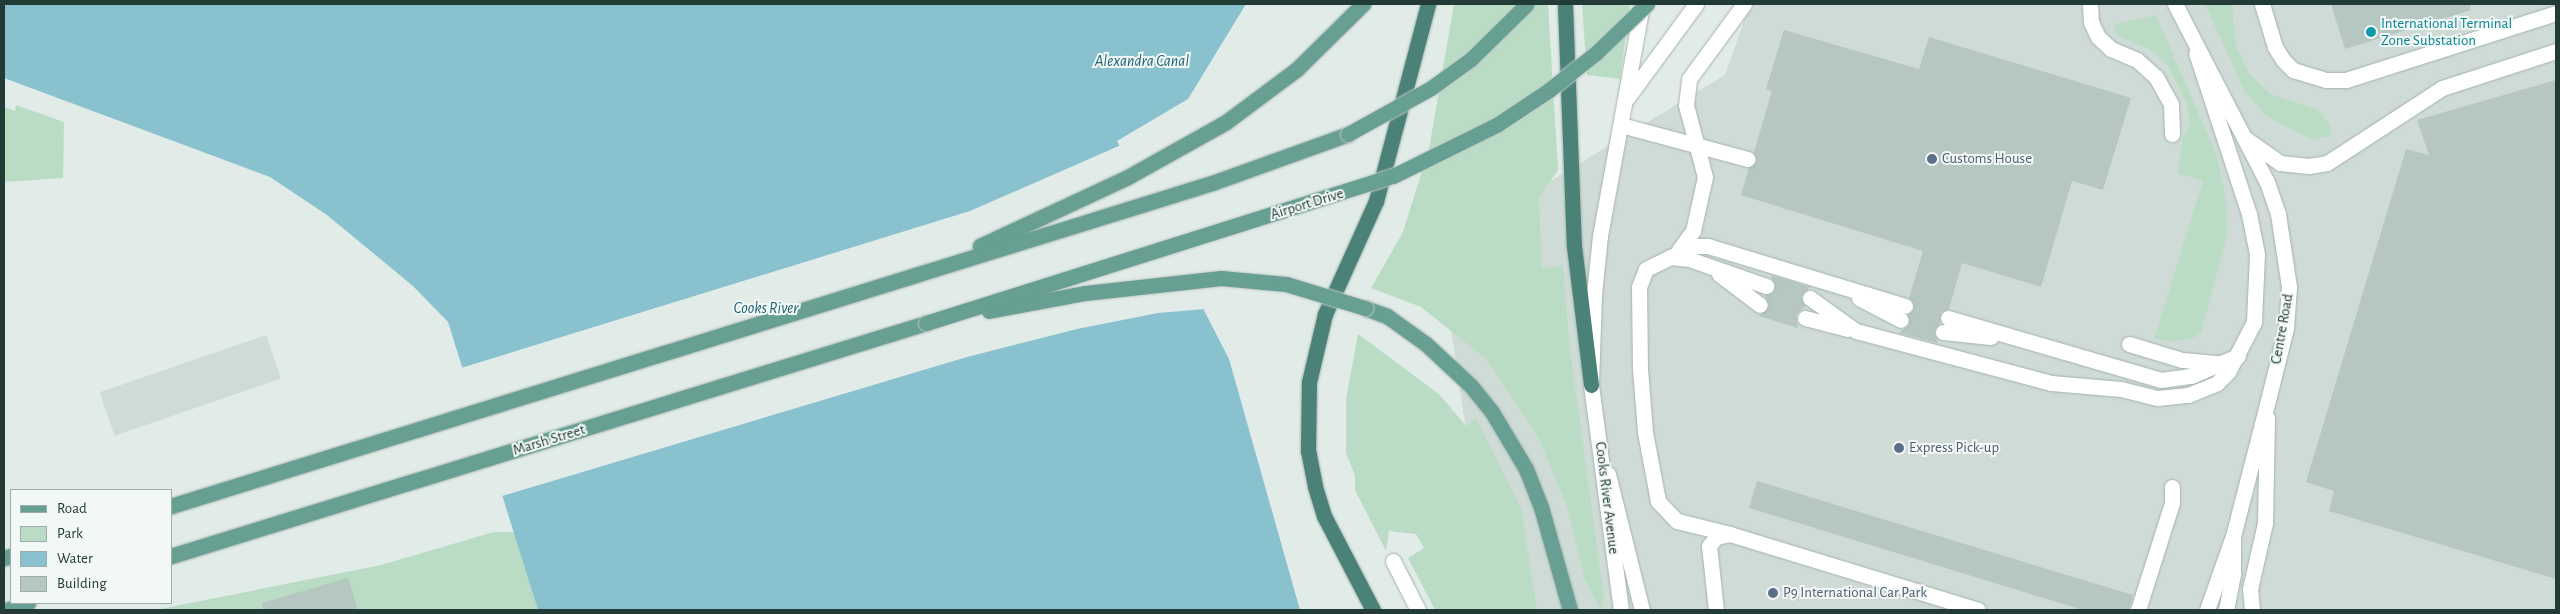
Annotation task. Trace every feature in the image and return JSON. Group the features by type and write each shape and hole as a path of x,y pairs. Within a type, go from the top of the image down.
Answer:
{"highway":[{"path":"1373,610 1324,516 1315,486 1308,451 1308,382 1325,314 1376,201 1428,4"},
{"path":"1565,4 1574,246 1591,385"}],"main road":[{"path":"910,276 1043,219 1226,122 1297,70 1363,4"},
{"path":"172,506 1215,182 1348,134 1431,88 1471,59 1527,4"},
{"name":"Airport Drive","path":"926,323 1393,176 1481,133 1549,90 1596,53 1647,4"},
{"path":"926,323 1085,293 1195,279 1286,284 1387,316 1426,344 1471,386 1492,412 1526,470 1541,507 1570,610"},
{"name":"Marsh Street","path":"172,556 926,323"},
{"path":"7,610 25,604"}],"street":[{"name":"Cooks River Avenue","path":"1621,610 1603,458 1591,385 1600,236 1627,98 1642,4"},
{"path":"1627,98 1696,4"},
{"path":"1672,255 1693,231 1704,188 1697,145 1686,105 1689,79 1744,4"},
{"path":"2090,4 2091,22 2098,37 2111,49 2138,60 2156,77 2171,104 2172,134"},
{"name":"Centre Road","path":"2174,4 2193,45 2246,139 2278,214 2288,264 2286,328 2233,536 2207,610"},
{"path":"2262,4 2274,47 2283,60 2293,70 2326,80 2346,80 2556,13"},
{"path":"1805,318 2051,383 2122,389 2158,398 2205,390 2228,372 2247,340 2258,306 2257,254 2250,214 2193,45"},
{"path":"2246,139 2280,163 2294,166 2327,162 2442,88 2556,52"},
{"path":"1621,125 1748,159"},
{"path":"1903,313 1843,288 1723,249 1693,246 1646,268 1639,286 1640,368 1645,432 1658,501 1677,521 1730,534 1978,610"},
{"path":"1672,255 1689,259 1766,286"},
{"path":"1710,267 1760,305"},
{"path":"1810,298 1856,331"},
{"path":"1945,325 2007,338 2161,380 2191,376 2238,356"},
{"path":"2129,344 2182,360 2222,363"},
{"path":"2252,610 2250,589 2265,523 2267,404"},
{"path":"1603,458 1642,610"},
{"path":"2138,610 2172,503 2172,487"},
{"path":"1716,610 1709,546 1716,537 1730,534"},
{"path":"2226,610 2233,573 2233,536"},
{"path":"1393,561 1418,610"}],"shaded area":[{"path":"1750,4 2556,4 2556,610 1493,610 1439,249 1725,75"},
{"path":"266,335 281,378 115,436 100,392"}],"green space":[{"path":"1454,4 1548,4 1558,170 1539,198 1542,268 1563,266 1569,341 1604,599 1601,610 1584,578 1568,509 1538,437 1487,360 1421,307 1371,288 1403,232 1429,149"},
{"path":"1582,4 1630,4 1620,79 1587,75"},
{"path":"2205,4 2232,4 2236,45 2249,74 2272,95 2317,109 2330,125 2331,136 2313,140 2266,116 2244,90"},
{"path":"2156,15 2216,154 2226,198 2227,235 2201,333 2191,339 2172,341 2154,339 2203,181 2178,173 2183,137 2190,127 2187,104 2168,66 2153,51 2119,36 2114,29 2115,24"},
{"path":"16,105 64,122 63,178 4,182 4,107 15,111"},
{"path":"1358,334 1439,394 1466,426 1476,418 1521,508 1537,610 1435,610 1408,558 1424,548 1416,534 1389,531 1386,551 1355,490 1355,475 1346,453 1346,399"},
{"path":"494,532 515,532 538,610 155,610 381,565"}],"water":[{"name":"Cooks River","path":"4,4 1246,4 1188,99 1117,141 1229,359 1300,610 538,610 448,322 413,286 327,215 270,177 4,78"}],"pier":[{"path":"1121,145 1205,309 1158,313 1077,329 967,357 502,496 461,368 970,211"}],"building":[{"name":"International Terminal Zone Substation","path":"2331,4 2470,4 2471,10 2345,49"},
{"name":"Customs House","path":"1784,30 1919,69 1929,37 2131,98 2103,190 2072,181 2041,287 1962,263 1949,309 1941,312 1940,323 1934,331 1938,343 1899,333 1909,325 1908,314 1914,308 1909,298 1923,251 1741,195 1749,168 1757,161 1754,152 1772,91 1766,89"},
{"path":"2556,80 2556,579 2329,511 2334,491 2306,482 2406,149 2429,155 2417,120"},
{"path":"1771,275 1810,287 1801,297 1805,306 1796,315 1798,328 1759,316 1769,307 1765,295 1775,289"},
{"path":"1757,481 2133,595 2129,610 2083,610 1749,508"},
{"path":"348,578 358,610 263,610 262,603"}],"place":[{"name":"International Terminal Zone Substation","path":"2371,32"},
{"name":"Customs House","path":"1932,159"},
{"name":"Express Pick-up","path":"1899,448"},
{"name":"P9 International Car Park","path":"1773,593"}],"water label":[{"name":"Alexandra Canal","path":"1142,61"}]}
